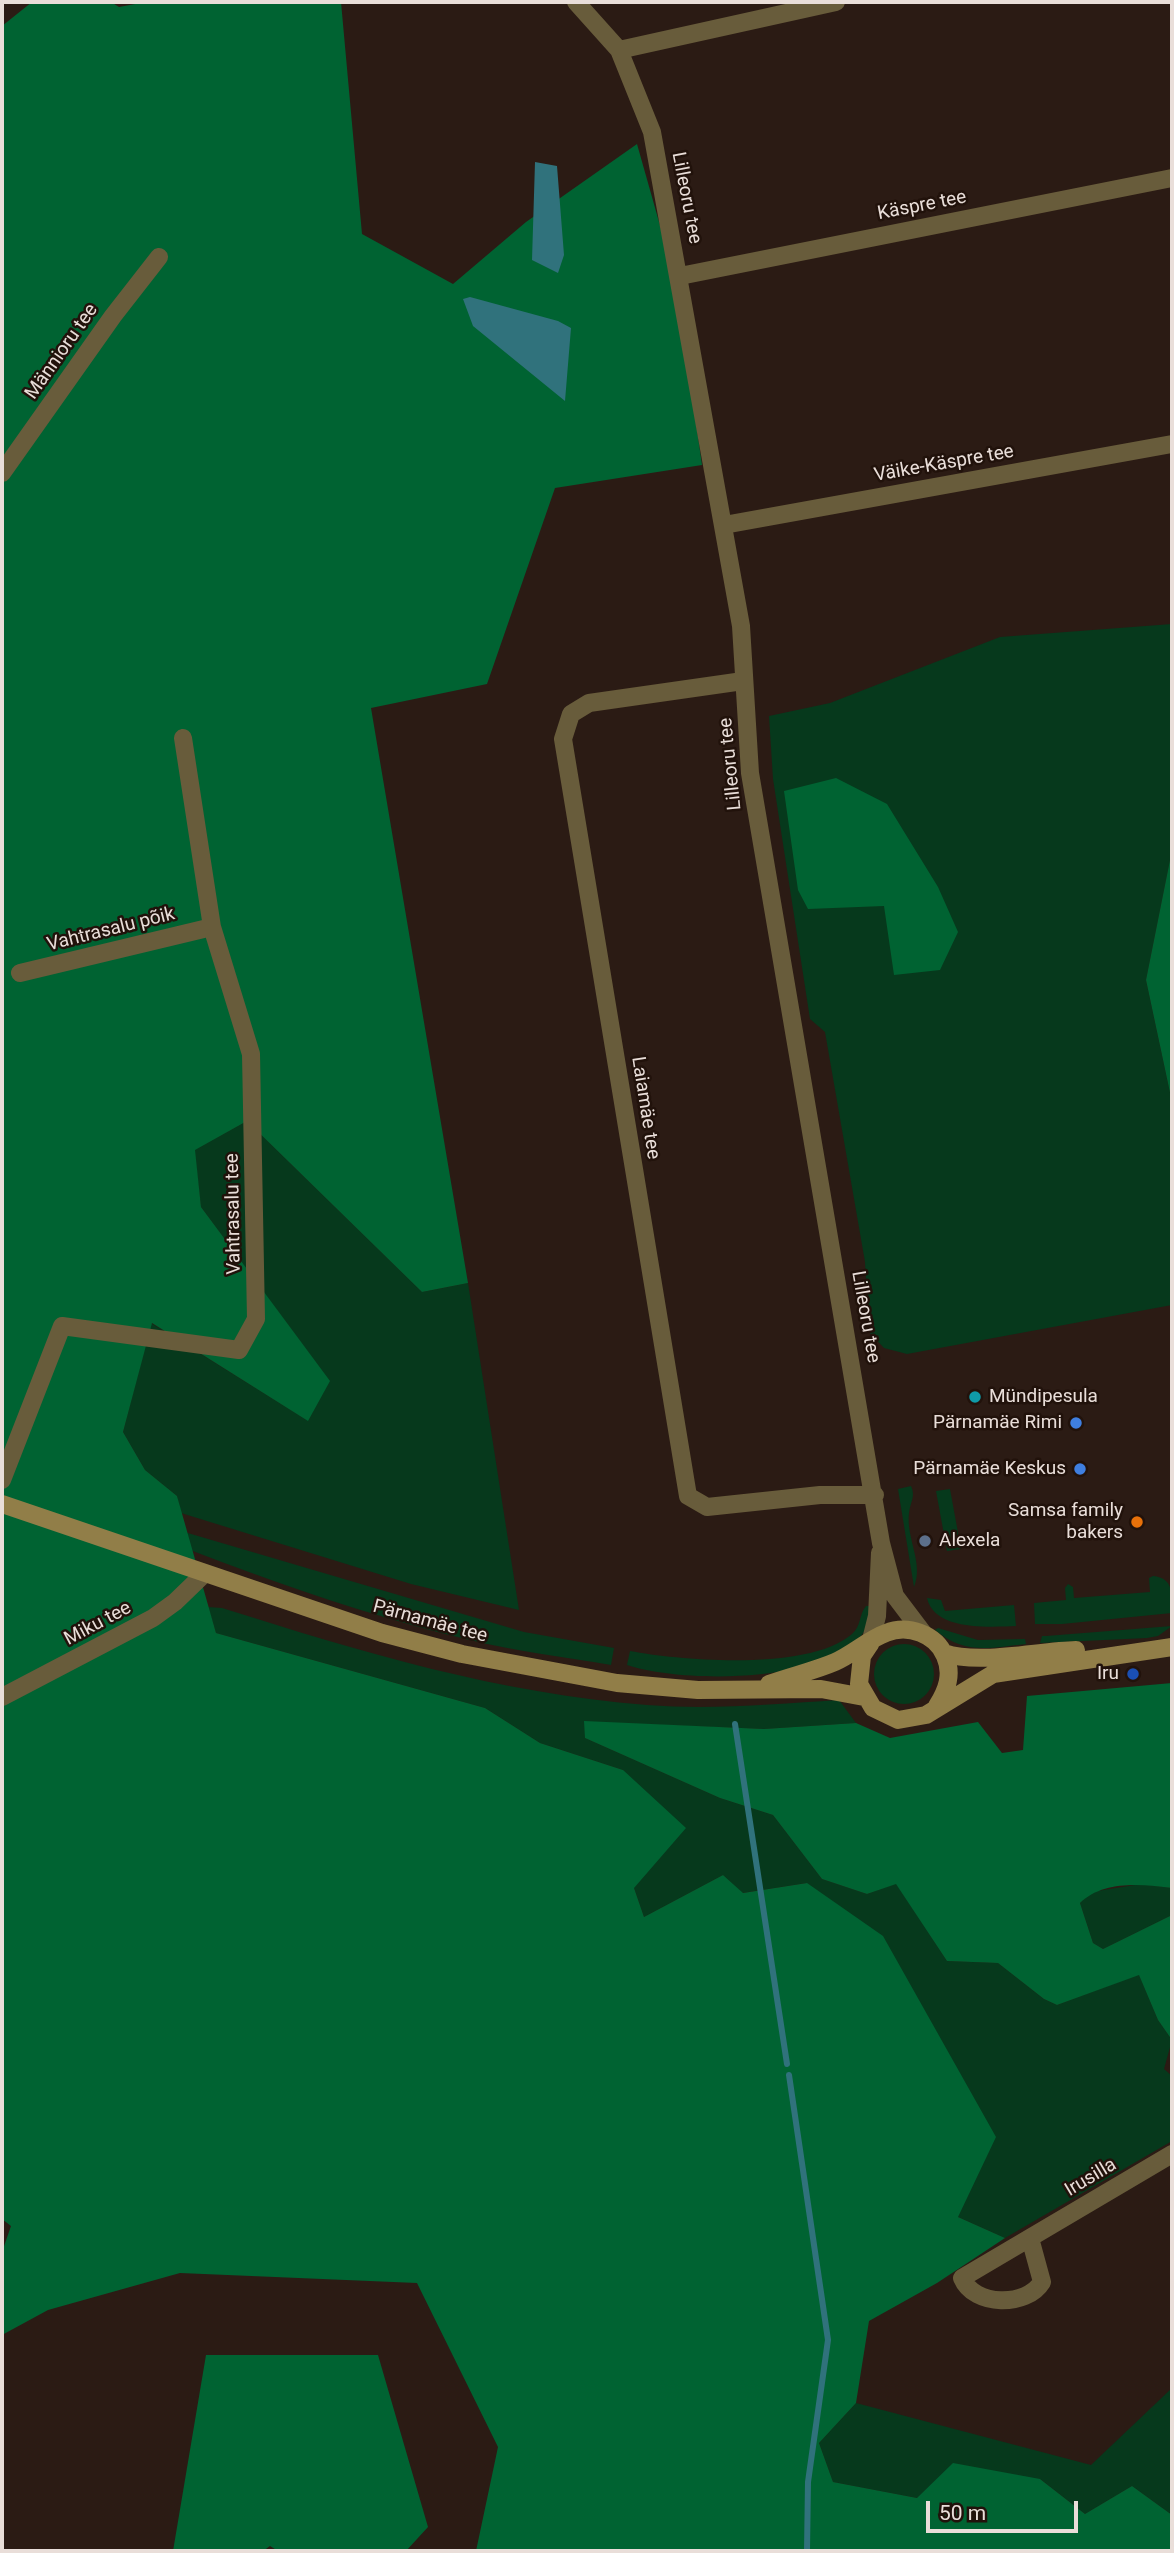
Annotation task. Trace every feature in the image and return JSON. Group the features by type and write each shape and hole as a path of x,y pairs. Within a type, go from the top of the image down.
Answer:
{"main road":[{"name":"Pärnamäe tee","path":"2,1504 382,1633 546,1672 671,1688 821,1689 864,1697"},
{"path":"754,1689 828,1665 886,1633 904,1629 923,1633 944,1654 949,1681 937,1706"},
{"path":"870,1644 858,1670 864,1697 873,1708 898,1720 926,1714 992,1674 1129,1651 1172,1647"},
{"path":"944,1654 975,1659 1035,1651 1129,1651"}],"street":[{"name":"Lilleoru tee","path":"576,2 620,50 652,132 741,626 750,773 875,1495 881,1543 895,1596 923,1633"},
{"path":"620,50 836,2"},
{"name":"Käspre tee","path":"680,276 1172,178"},
{"name":"Männioru tee","path":"2,473 113,316 159,257"},
{"name":"Väike-Käspre tee","path":"724,525 1172,444"},
{"name":"Laiamäe tee","path":"743,681 589,704 571,714 563,739 565,752 688,1496 707,1507 820,1494 875,1495"},
{"name":"Vahtrasalu tee","path":"2,1479 62,1326 239,1350 256,1319 251,1054 212,927 183,738"},
{"name":"Vahtrasalu põik","path":"20,973 212,927"},
{"name":"Lilleoru tee","path":"870,1644 877,1616 876,1578 881,1543"},
{"name":"Miku tee","path":"2,1697 153,1618 175,1602 204,1574"},
{"name":"Irusilla","path":"1030,2238 1172,2154"}],"green space":[{"path":"32,2 111,2 119,7 146,2 341,2 362,234 453,284 526,222 637,144 676,282 702,465 555,488 487,684 371,708 468,1283 422,1292 247,1121 195,1150 201,1207 330,1381 308,1421 152,1323 123,1432 145,1470 177,1496 216,1633 485,1708 540,1743 623,1770 686,1828 634,1888 644,1917 723,1875 743,1893 807,1883 883,1936 996,2137 958,2217 1005,2238 937,2283 869,2321 856,2403 819,2443 833,2482 917,2498 953,2463 1040,2479 1085,2514 1132,2486 1172,2515 1172,2551 476,2551 498,2447 417,2283 180,2273 48,2310 2,2335 2,2252 11,2226 2,2219 2,26"},
{"path":"1172,624 1172,850 1146,980 1172,1102 1172,1305 907,1354 884,1348 869,1332 865,1262 825,1032 810,1019 773,779 769,716 830,703 1000,637"},
{"path":"836,778 887,804 938,887 958,932 940,970 894,975 884,906 808,909 798,890 784,791"},
{"path":"1172,850 1172,1102 1146,980"},
{"path":"247,1121 422,1292 468,1283 519,1610 411,1584 181,1513 177,1496 145,1470 123,1432 151,1323 307,1420 329,1381 201,1207 194,1150"},
{"path":"911,1486 913,1496 909,1523 917,1569 914,1587 898,1489"},
{"path":"35,1488 524,1632 614,1648 611,1665 487,1644 359,1610 249,1572"},
{"path":"950,1489 961,1549 947,1551 936,1491"},
{"path":"1160,1577 1168,1584 1172,1593 1172,1613 1062,1624 1035,1624 1034,1603 1066,1600 1065,1588 1068,1584 1073,1587 1074,1598 1150,1592 1149,1578"},
{"path":"927,1598 941,1600 945,1611 1014,1605 1016,1626 978,1626 951,1622 932,1609"},
{"path":"866,1606 870,1606 865,1629 861,1636 841,1652 783,1671 749,1675 681,1675 627,1665 630,1651 712,1660 777,1658 807,1654 833,1646 852,1634"},
{"path":"208,1607 222,1608 432,1669 537,1691 647,1705 695,1707 839,1700 856,1723 764,1729 585,1722 585,1738 720,1798 773,1815 822,1879 867,1894 896,1883 947,1961 998,1963 1044,1999 1057,2005 1139,1974 1158,2020 1172,2040 1164,2069 1172,2076 1172,2141 1005,2238 958,2217 807,1883 742,1893 723,1875 644,1917 634,1888 623,1770 540,1743 485,1708 216,1633"},
{"path":"1172,1626 1158,1636 1147,1638 1040,1643 1042,1636"},
{"path":"938,1628 978,1640 1025,1639 1026,1644 989,1648 967,1646 946,1638 935,1630"},
{"path":"898,1644 910,1644 929,1657 934,1674 932,1686 921,1699 910,1704 898,1704 879,1691 874,1680 874,1668 887,1649"},
{"path":"1172,1683 1172,1888 1124,1885 1100,1890 1080,1903 1093,1943 1103,1949 1172,1915 1172,2040 1158,2020 1139,1975 1057,2005 1044,1999 998,1963 947,1961 896,1884 867,1894 822,1879 773,1815 720,1798 585,1738 584,1721 764,1729 856,1723 890,1738 978,1722 1002,1753 1023,1750 1027,1696"},
{"path":"1141,1884 1172,1888 1172,1915 1103,1949 1093,1943 1080,1903 1091,1892"},
{"path":"206,2355 378,2355 428,2527 406,2551 278,2551 270,2546 263,2551 173,2551"},
{"path":"1172,2388 1172,2515 1132,2486 1085,2514 1040,2479 917,2498 833,2482 819,2443 856,2403 1091,2465"}],"water":[{"path":"535,162 557,166 564,255 558,273 532,260"},
{"path":"470,297 558,321 571,328 565,401 473,326 463,299"}],"waterway":[{"path":"735,1724 787,2064"},
{"path":"789,2075 828,2340 808,2482 807,2551"}],"place":[{"name":"Mündipesula","path":"975,1397"},
{"name":"Pärnamäe Rimi","path":"1076,1423"},
{"name":"Pärnamäe Keskus","path":"1080,1469"},
{"name":"Samsa family bakers","path":"1137,1522"},
{"name":"Alexela","path":"925,1541"},
{"name":"Iru","path":"1133,1674"}]}
